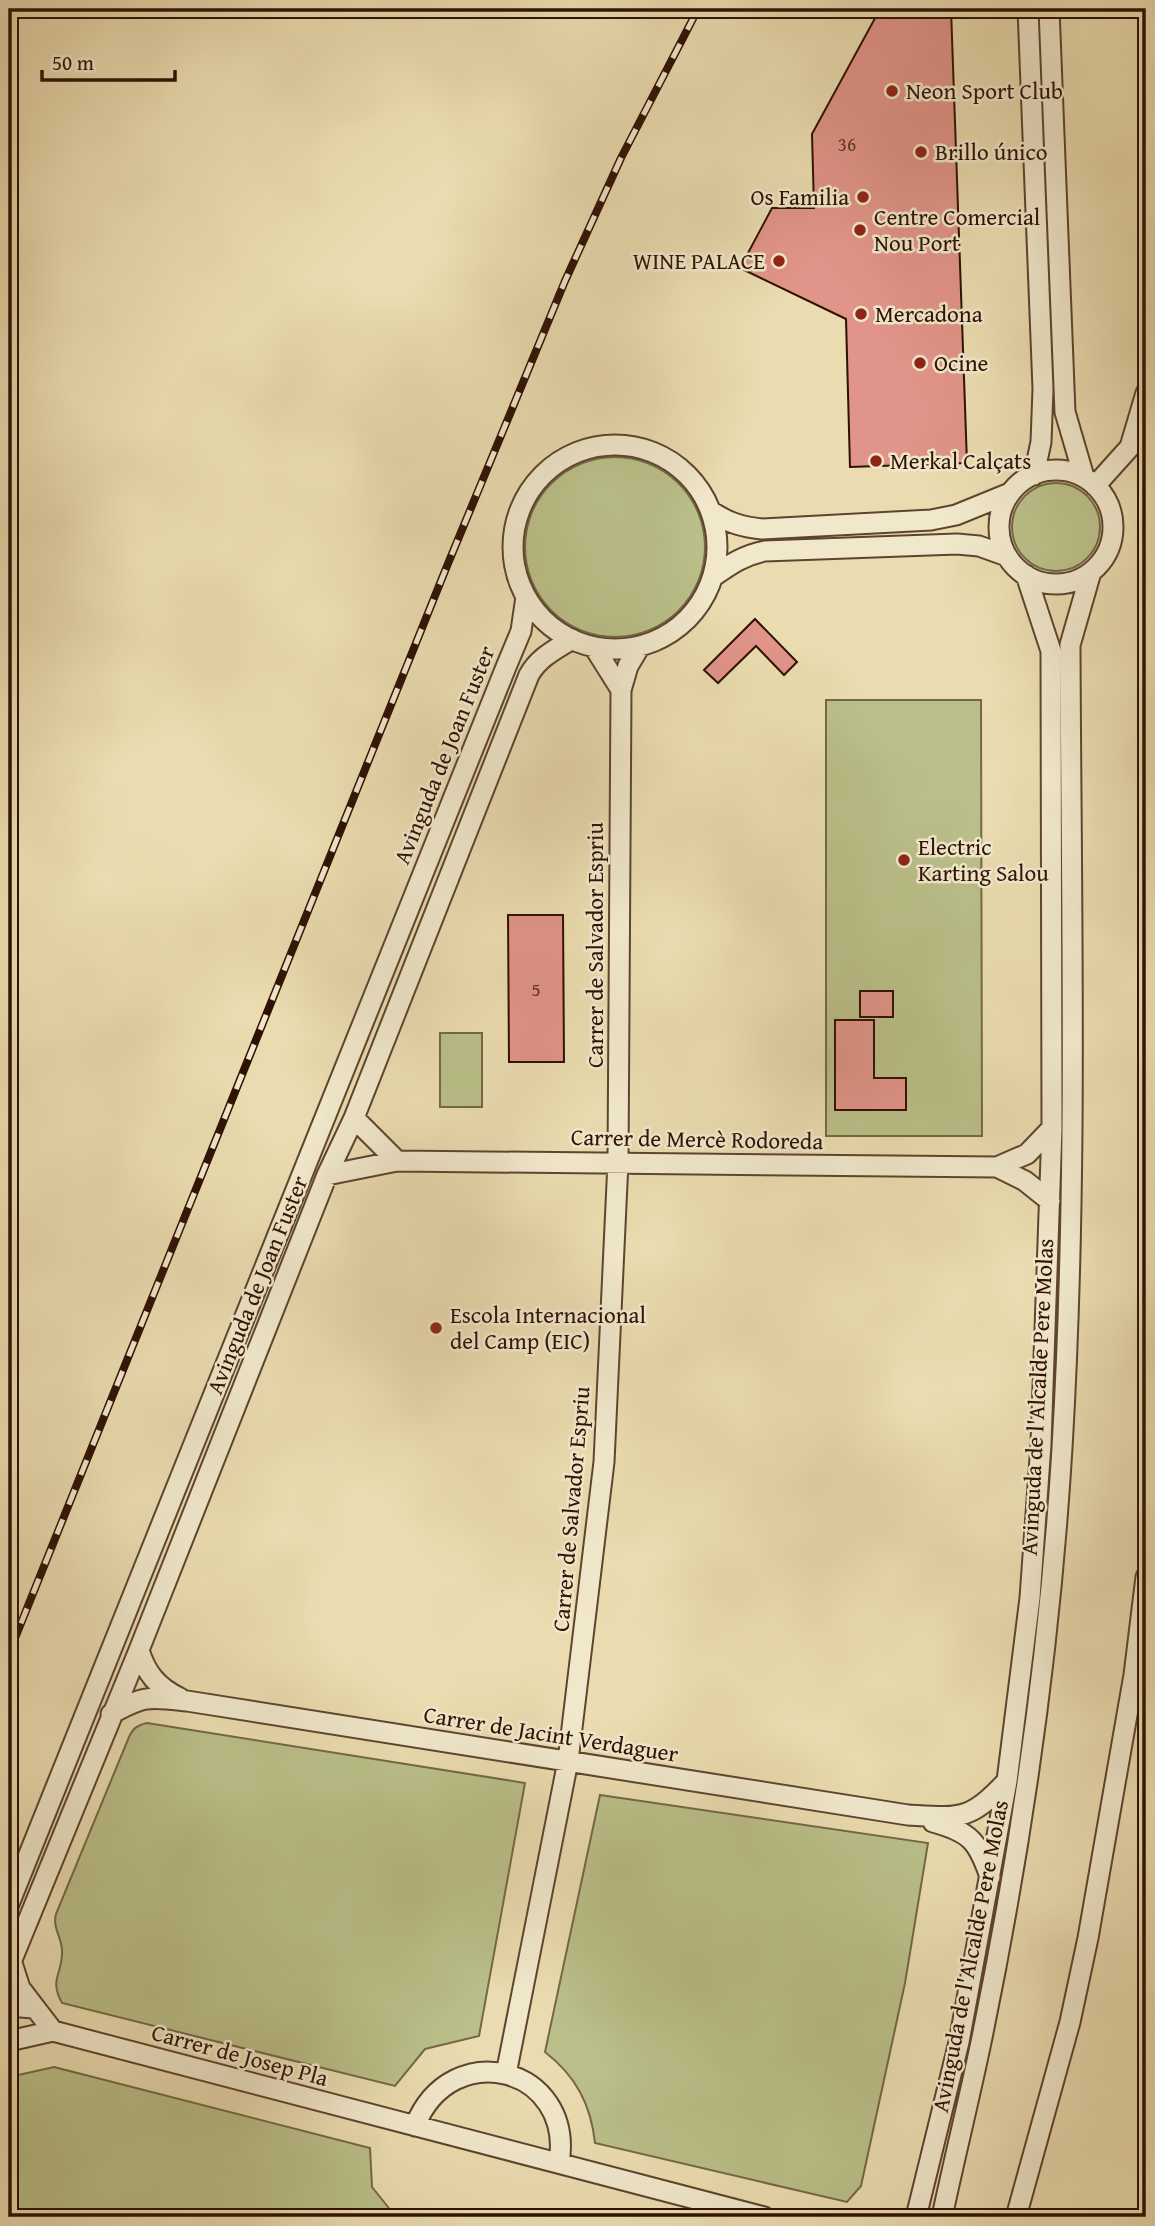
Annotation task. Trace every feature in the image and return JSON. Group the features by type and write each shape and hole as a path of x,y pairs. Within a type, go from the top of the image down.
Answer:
{"street":[{"path":"1028,9 1043,389 1041,442 1034,475"},
{"path":"1049,9 1065,412 1089,482"},
{"path":"1089,482 1130,447 1146,393"},
{"path":"618,445 652,451 675,464 694,482 712,512 718,555 714,576 701,603 686,621 668,634 640,646 609,649 594,647 572,639 546,622 526,597 519,582 513,550 517,517 532,487 551,467 574,453 600,446 618,445"},
{"path":"1054,470 1074,473 1089,482 1109,505 1113,523 1113,533 1104,559 1091,572 1073,581 1054,584 1034,580 1007,556 1001,541 999,524 1010,493 1034,475 1054,470"},
{"path":"712,512 744,528 762,529 909,522 956,516 1010,493"},
{"path":"714,576 737,559 765,551 957,544 979,546 1007,556"},
{"name":"Avinguda de l'Alcalde Pere Molas","path":"942,2217 980,2047 1013,1874 1049,1606 1062,1449 1072,1205 1070,645 1091,572"},
{"name":"Avinguda de l'Alcalde Pere Molas","path":"917,2211 959,2042 1007,1781 1030,1598 1041,1444 1052,1128 1051,651 1026,575"},
{"name":"Avinguda de Joan Fuster","path":"9,1904 521,631 526,597"},
{"name":"Avinguda de Joan Fuster","path":"10,1963 139,1650 327,1175 354,1118 529,675 544,656 572,639"},
{"name":"Carrer de Salvador Espriu","path":"506,2074 568,1761 604,1462 618,1162 621,690 628,666 640,646"},
{"path":"594,647 621,690"},
{"path":"354,1118 397,1161"},
{"name":"Carrer de Mercè Rodoreda","path":"327,1175 397,1161 997,1167 1027,1154 1052,1128"},
{"name":"Carrer de Mercè Rodoreda","path":"997,1167 1025,1181 1050,1201"},
{"path":"1016,2217 1070,2022 1088,1938 1134,1675 1146,1577"},
{"name":"Carrer de Jacint Verdaguer","path":"139,1650 144,1666 154,1681 168,1692 187,1701"},
{"name":"Carrer de Jacint Verdaguer","path":"111,1714 140,1699 151,1697 187,1701 908,1815 944,1817 969,1813 1007,1781"},
{"path":"9,1934 32,1876 51,1798"},
{"name":"Carrer de Jacint Verdaguer","path":"908,1815 957,1830 974,1841 983,1856 990,1877"},
{"path":"10,1963 20,1988 53,2031"},
{"path":"9,2006 33,2008"},
{"name":"Carrer de Josep Pla","path":"14,2035 48,2034 53,2031 764,2217"},
{"path":"415,2126 428,2101 450,2082 477,2073 506,2074 529,2085 548,2103 559,2125 559,2164"},
{"path":"902,2217 917,2211"}],"green space":[{"path":"615,457 633,458 650,464 679,483 698,512 704,529 704,565 698,582 679,611 650,630 633,636 615,637 597,636 580,630 551,611 532,582 526,565 525,547 526,529 532,512 551,483 580,464 597,458"},
{"path":"1056,483 1081,490 1093,502 1100,527 1093,552 1081,564 1056,571 1031,564 1019,552 1012,527 1019,502 1031,490"},
{"name":"Electric Karting Salou","path":"826,700 981,700 982,1136 826,1136"},
{"path":"440,1033 482,1033 482,1107 440,1107"},
{"path":"147,1723 525,1783 479,2036 425,2049 395,2086 62,2003 56,1982 62,1953 55,1924 56,1914 129,1737 136,1727"},
{"path":"600,1795 928,1843 905,1983 861,2186 847,2202 595,2143 590,2116 580,2092 565,2071 545,2052"},
{"path":"54,2067 370,2148 372,2187 396,2217 9,2217 9,2077"}],"building":[{"name":"Centre Comercial Nou Port","path":"880,9 951,9 967,463 850,467 846,319 740,268 772,208 814,208 812,134"},
{"path":"755,619 797,662 784,675 756,646 718,683 704,670"},
{"path":"508,915 563,915 564,1062 509,1062"},
{"path":"860,991 893,991 893,1017 860,1017"},
{"path":"835,1020 874,1020 874,1078 906,1078 906,1110 835,1110"}],"railway":[{"path":"9,1653 447,566 565,281 621,158 698,9"}],"place":[{"name":"Neon Sport Club","path":"892,91"},
{"name":"Brillo único","path":"921,152"},
{"name":"Os Familia","path":"863,197"},
{"name":"Centre Comercial Nou Port","path":"860,230"},
{"name":"WINE PALACE","path":"779,261"},
{"name":"Mercadona","path":"861,314"},
{"name":"Ocine","path":"920,363"},
{"name":"Merkal Calçats","path":"876,461"},
{"name":"Electric Karting Salou","path":"904,860"},
{"name":"Escola Internacional del Camp (EIC)","path":"436,1328"}]}
